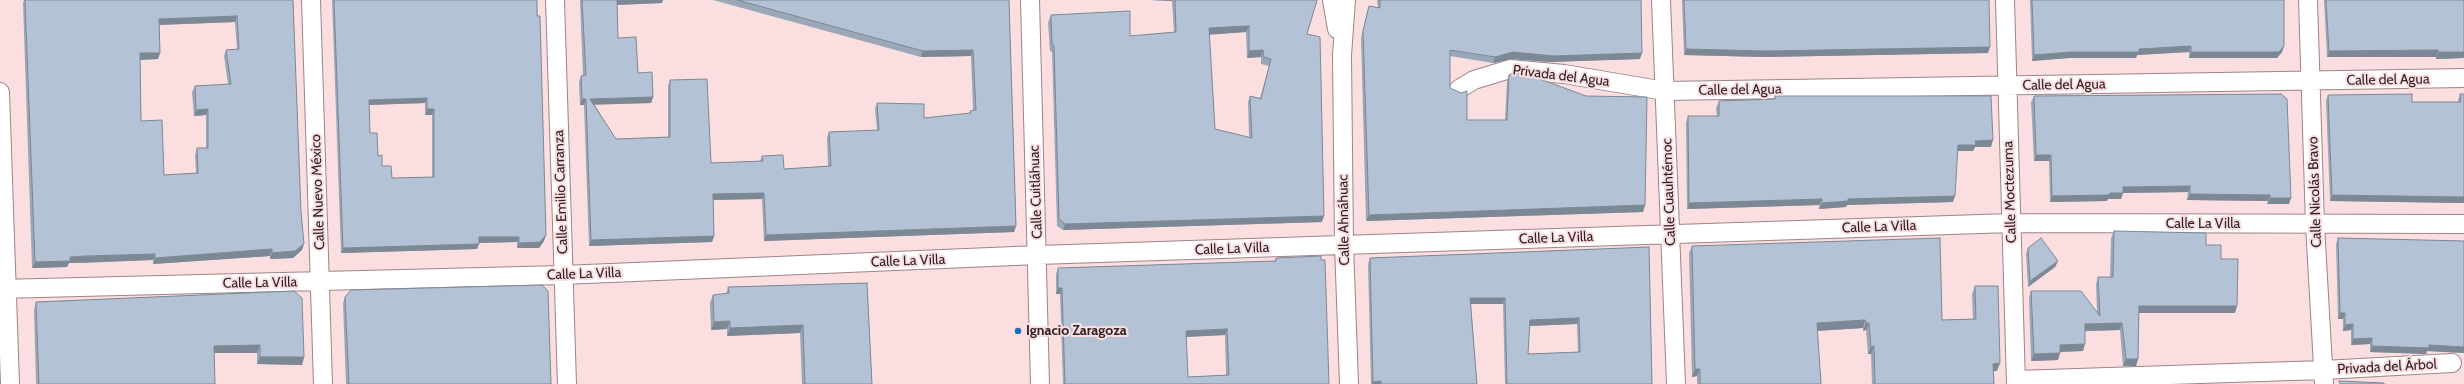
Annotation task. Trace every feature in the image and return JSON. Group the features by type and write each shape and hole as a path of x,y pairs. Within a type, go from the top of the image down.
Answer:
{"street":[{"name":"Calle Nuevo México","path":"311,0 321,281 323,384"},
{"name":"Calle Emilio Carranza","path":"555,0 566,384"},
{"name":"Calle Cuitláhuac","path":"1030,0 1038,255 1040,384"},
{"name":"Calle Ahnáhuac","path":"1332,0 1342,55"},
{"name":"Calle Ahnáhuac","path":"1346,0 1342,55 1344,245 1350,384"},
{"name":"Calle Cuauhtémoc","path":"1662,0 1676,384"},
{"name":"Calle Moctezuma","path":"2005,0 2016,382"},
{"name":"Calle Nicolás Bravo","path":"2308,0 2315,225 2323,377"},
{"name":"Privada del Agua","path":"1459,89 1474,80 1510,69 1564,74 1665,91"},
{"name":"Calle del Agua","path":"1665,91 2464,78"},
{"path":"0,92 3,289 10,384"},
{"name":"Calle La Villa","path":"3,289 563,276 1038,255 2011,223 2315,225 2464,224"},
{"name":"Privada del Árbol","path":"2016,382 2323,377 2452,363"}],"building":[{"path":"25,0 293,0 301,212 304,244 295,251 272,253 272,249 155,258 155,254 86,256 70,257 70,261 35,262","holes":["237,16 239,49 226,50 231,84 195,86 196,110 208,109 208,148 197,148 198,173 164,175 162,120 141,121 140,53 160,53 159,19"]},
{"path":"334,0 537,0 537,16 540,16 546,235 540,242 519,243 519,237 479,237 479,244 343,248","holes":["427,98 427,109 434,109 434,177 392,178 391,166 382,166 382,155 378,156 377,133 370,133 369,100"]},
{"path":"582,0 617,0 618,38 636,37 638,73 652,72 653,97 590,99 616,139 670,137 670,80 707,79 711,163 763,161 762,156 783,155 784,169 831,166 829,132 879,130 877,103 924,104 924,118 971,113 970,111 976,110 973,50 923,51 737,0 1009,0 1016,226 766,235 764,193 713,194 714,236 591,240 586,99 582,99 581,76 586,75"},
{"path":"1175,0 1317,0 1307,34 1320,37 1324,216 1065,224 1059,219 1054,46 1052,44 1051,15 1130,11 1130,36 1176,32","holes":["1249,26 1249,51 1263,50 1264,57 1271,59 1261,99 1250,96 1252,138 1215,129 1209,28"]},
{"path":"1380,0 1641,0 1642,53 1553,56 1513,52 1495,57 1450,50 1450,88 1461,93 1467,91 1467,120 1507,120 1509,75 1513,73 1529,75 1586,96 1647,97 1645,205 1369,215 1363,31 1369,6 1380,8"},
{"path":"1684,0 1989,0 1990,47 1766,51 1686,49"},
{"path":"2032,0 2284,0 2284,46 2279,52 2191,52 2191,46 2139,49 2139,52 2071,52 2034,55"},
{"path":"2326,0 2464,0 2464,52 2438,52 2438,50 2329,51"},
{"path":"2281,94 2287,99 2291,198 2270,198 2270,195 2190,194 2190,186 2123,187 2123,193 2110,193 2109,195 2052,196 2051,155 2036,155 2034,96"},
{"path":"2412,94 2412,102 2461,102 2460,94 2464,94 2464,197 2332,195 2328,95"},
{"path":"1775,96 1991,96 1993,140 1975,141 1976,145 1958,145 1955,196 1848,199 1848,201 1822,203 1822,199 1689,203 1688,116 1719,116 1719,101 1775,99"},
{"path":"2114,231 2206,233 2206,245 2221,245 2221,259 2238,259 2237,306 2139,306 2138,359 2126,359 2122,323 2085,324 2085,344 2060,345 2060,353 2034,354 2031,291 2081,291 2100,316 2098,277 2113,277"},
{"path":"1940,238 1942,320 1976,319 1975,286 1998,286 2000,363 1993,364 1994,384 1875,384 1874,346 1871,347 1869,323 1866,323 1865,320 1817,323 1821,384 1700,384 1700,369 1695,369 1692,246"},
{"path":"2041,238 2058,261 2030,281 2028,248"},
{"path":"2338,238 2464,241 2464,347 2429,345 2429,348 2372,346 2372,338 2353,339 2353,324 2345,325 2345,313 2340,313"},
{"path":"1649,247 1652,384 1507,384 1505,298 1470,298 1477,384 1381,384 1381,381 1373,382 1370,258","holes":["1579,318 1580,352 1528,354 1530,320"]},
{"path":"1321,256 1321,260 1325,260 1329,384 1065,384 1062,288 1058,288 1058,268 1276,261 1276,258","holes":["1227,329 1229,375 1188,377 1186,331"]},
{"path":"867,283 872,384 805,384 803,325 730,328 730,321 714,322 713,295 729,293 728,287"},
{"path":"542,285 548,291 551,384 349,384 345,297 351,290"},
{"path":"294,291 302,298 304,357 260,357 260,345 214,346 215,384 39,384 36,302"},
{"path":"2339,381 2384,383 2384,384 2340,384"}],"place":[{"name":"Ignacio Zaragoza","path":"1018,331"}]}
